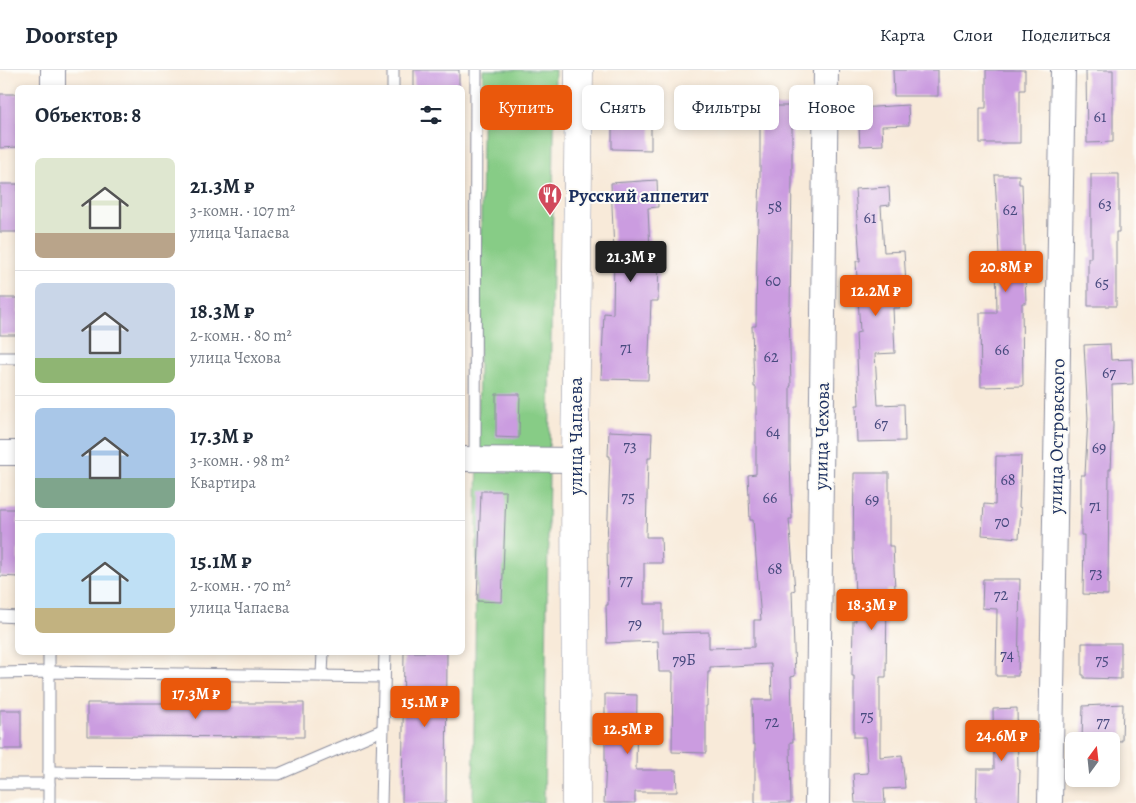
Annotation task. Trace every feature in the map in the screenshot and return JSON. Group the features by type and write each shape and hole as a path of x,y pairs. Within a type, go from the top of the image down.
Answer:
{"street":[{"path":"53,85 54,70"},
{"name":"улица Чапаева","path":"576,803 575,460 579,70"},
{"name":"улица Чехова","path":"817,803 826,70"},
{"name":"улица Островского","path":"1050,803 1063,70"},
{"path":"0,453 15,453"},
{"path":"469,459 575,460"}],"lane":[{"path":"393,70 393,85"},
{"path":"469,459 476,70"},
{"path":"0,358 15,358"},
{"path":"0,616 15,616"},
{"path":"48,655 48,803"},
{"path":"322,676 323,655"},
{"path":"381,803 385,655"},
{"path":"0,672 384,677"},
{"path":"0,784 49,778 278,774 382,730"}],"green space":[{"path":"483,70 555,70 555,85 483,85"},
{"path":"482,130 554,130 544,803 473,803"}],"building":[{"path":"414,70 459,70 459,85 414,85"},
{"path":"893,70 938,70 938,96 894,96"},
{"path":"986,70 1025,70 1025,90 1020,90 1020,143 980,143 980,108 986,108"},
{"path":"1086,70 1113,70 1113,142 1087,143"},
{"path":"0,94 15,94 15,147 0,148"},
{"path":"908,105 909,125 882,126 883,145 860,146 859,130 873,130 873,107"},
{"path":"779,106 789,106 789,130 792,130 789,310 792,519 789,519 795,590 792,591 795,676 791,677 793,742 790,742 791,803 755,803 755,744 753,744 752,700 772,700 771,664 710,667 706,706 706,753 672,752 673,672 659,672 658,641 607,643 609,431 652,433 651,458 648,458 646,537 661,537 662,563 644,563 644,604 663,604 663,633 709,632 709,648 754,647 754,620 761,620 753,520 750,520 748,475 756,474 756,387 754,387 752,326 756,326 760,130 779,130"},
{"path":"612,130 651,130 651,150 612,149"},
{"path":"1091,174 1119,174 1119,232 1116,232 1116,306 1088,306 1088,258 1091,258"},
{"path":"995,175 1019,175 1019,184 1022,184 1026,303 1022,303 1023,386 981,387 980,313 997,313 996,255 999,255"},
{"path":"657,180 658,207 648,208 650,252 659,252 658,301 651,301 648,380 601,379 604,313 613,314 614,252 611,183"},
{"path":"0,184 15,184 15,232 0,232"},
{"path":"889,187 890,205 881,206 884,252 904,251 906,285 898,286 900,308 893,308 895,353 875,354 878,405 904,404 905,441 857,442 856,405 859,405 856,333 860,332 856,261 860,261 855,189"},
{"path":"0,298 15,298 15,335 0,335"},
{"path":"1110,344 1111,360 1132,359 1133,384 1112,385 1113,426 1111,469 1109,469 1108,595 1083,594 1084,535 1081,535 1081,475 1085,475 1088,418 1084,345"},
{"path":"496,394 520,394 519,438 496,437"},
{"path":"996,456 1021,456 1019,538 982,535 984,504 995,505"},
{"path":"854,473 889,473 889,546 893,546 895,590 887,590 886,677 880,677 880,757 902,755 905,788 884,789 885,803 855,803 853,774 868,773 865,737 854,737 854,676 852,676 853,621 856,621 853,547"},
{"path":"481,491 506,491 502,602 477,601"},
{"path":"0,509 15,509 15,577 0,576"},
{"path":"983,579 1020,579 1018,676 996,676 997,609 982,608"},
{"path":"1082,643 1121,643 1121,679 1084,678 1084,675 1082,675"},
{"path":"404,655 447,655 446,803 402,803"},
{"path":"605,694 637,695 636,770 676,770 677,792 635,792 635,803 604,803 606,762"},
{"path":"87,703 304,703 304,737 87,736"},
{"path":"1123,704 1122,741 1120,741 1120,732 1082,732 1083,706"},
{"path":"1017,708 1018,770 1020,770 1019,803 976,803 977,769 994,769 993,709"},
{"path":"0,710 21,710 21,749 0,749"}],"place":[{"name":"Русский аппетит","path":"550,216"}]}
